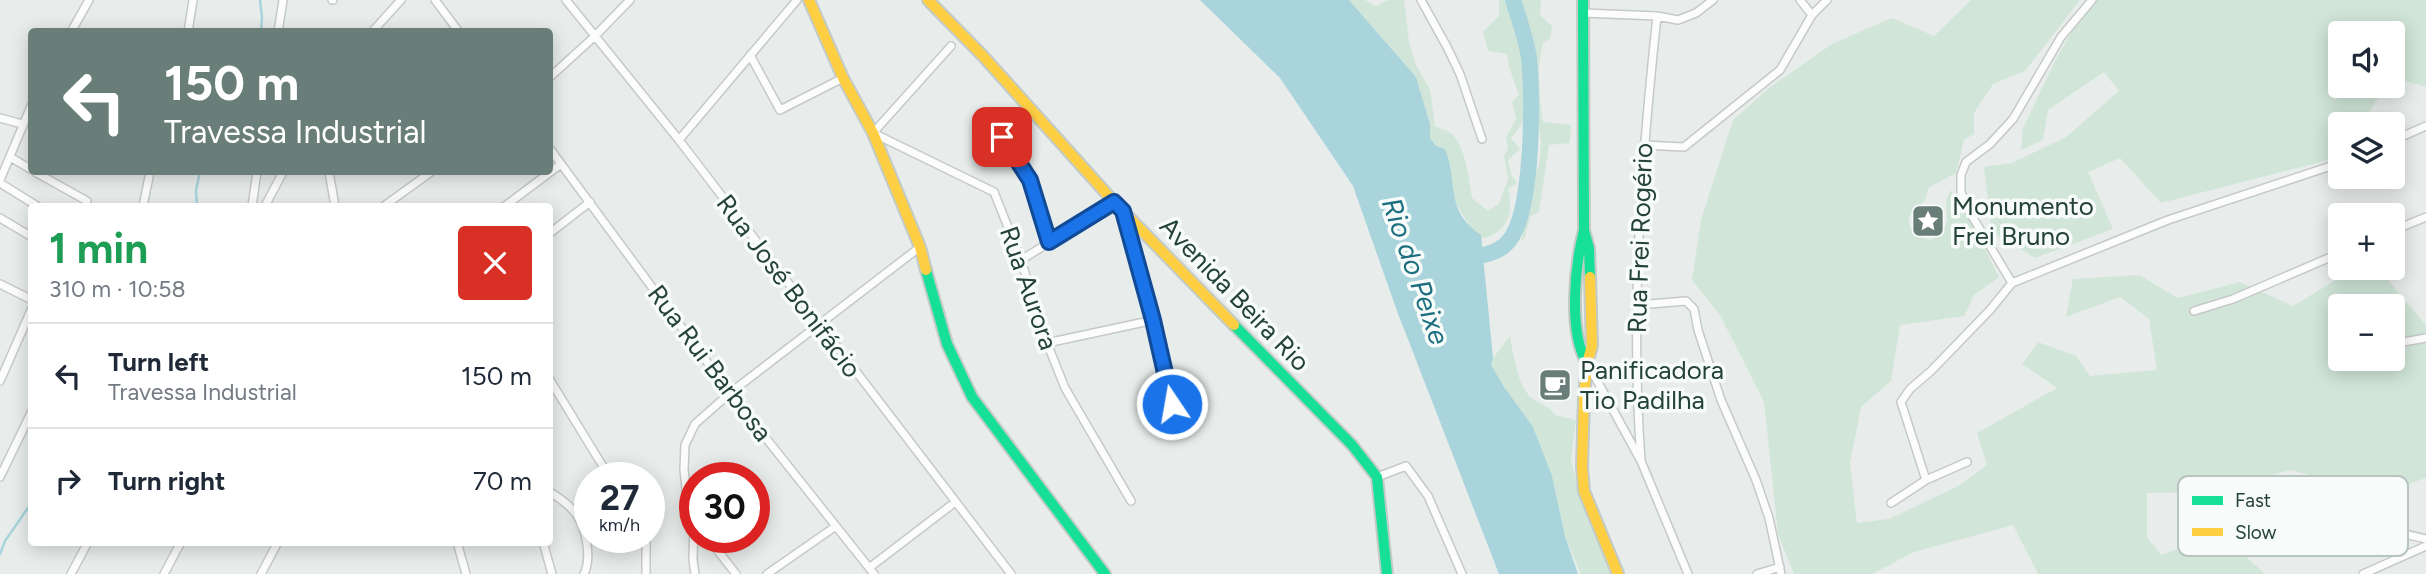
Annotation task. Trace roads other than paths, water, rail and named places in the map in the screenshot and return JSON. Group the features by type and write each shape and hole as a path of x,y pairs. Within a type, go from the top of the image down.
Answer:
{"street":[{"path":"73,28 89,0"},
{"path":"189,28 193,0"},
{"path":"279,28 283,0"},
{"path":"435,0 456,28"},
{"name":"Rua José Bonifácio","path":"566,0 678,141 1011,574"},
{"path":"553,74 629,0"},
{"path":"678,141 797,0"},
{"path":"809,0 842,78 873,133 920,247 947,344 972,397 1105,574"},
{"name":"Avenida Beira Rio","path":"928,0 984,56 1114,202 1352,445 1377,477"},
{"path":"1421,0 1460,74 1482,139"},
{"path":"1583,0 1584,230 1589,248 1592,346 1587,363 1582,437 1584,491 1618,574"},
{"path":"1583,13 1657,16 1678,20 1696,13 1713,0"},
{"path":"1800,0 1812,15"},
{"path":"1643,145 1684,147 1780,70 1812,15 1827,0"},
{"path":"2012,284 1969,211 1961,192 1961,175 1966,162 1990,144 2013,119 2061,37 2092,0"},
{"path":"375,28 395,2"},
{"name":"Rua Frei Rogério","path":"1641,461 1636,412 1637,297 1643,145 1657,16"},
{"path":"873,133 951,46"},
{"path":"750,55 780,110 842,78"},
{"path":"28,112 0,182 32,203"},
{"path":"0,117 22,124"},
{"path":"2405,136 2426,127"},
{"name":"Rua Aurora","path":"873,133 995,192 1065,388 1131,500"},
{"path":"1002,137 1030,180 1049,242"},
{"name":"Rua Rui Barbosa","path":"553,153 730,393 872,571"},
{"path":"10,157 28,168"},
{"path":"553,170 561,164"},
{"path":"1926,480 1901,401 2012,284 2168,220 2328,167"},
{"path":"40,175 87,201"},
{"path":"143,203 149,175"},
{"path":"252,203 257,175"},
{"path":"267,203 281,175"},
{"path":"330,175 334,203"},
{"path":"388,203 427,175"},
{"path":"509,203 546,175"},
{"path":"553,231 590,202"},
{"path":"1021,260 1114,202"},
{"path":"1123,211 1153,320 1172,404"},
{"path":"2405,226 2426,217"},
{"path":"0,218 28,235"},
{"path":"1584,230 1579,243 1577,324 1580,351 1587,363"},
{"path":"684,462 685,445 695,424 730,393 820,327 920,247"},
{"path":"2194,311 2233,299 2328,258"},
{"path":"1578,281 1590,287"},
{"path":"0,284 28,298"},
{"path":"1637,297 1650,304 1686,301 1695,309 1698,330 1721,400 1756,480 1769,518 1780,570 1757,574"},
{"path":"0,381 28,317"},
{"path":"1577,324 1590,317"},
{"path":"1047,343 1153,320"},
{"path":"2405,342 2426,338"},
{"name":"Rua Frei Rogério","path":"1587,363 1641,461 1688,574"},
{"path":"553,385 600,462"},
{"path":"0,477 28,419"},
{"path":"1891,503 1926,480 1967,462"},
{"path":"1387,574 1377,477 1406,466 1428,496 1462,574"},
{"path":"553,494 574,512"},
{"path":"872,571 954,503"},
{"path":"767,574 836,526"},
{"path":"2408,535 2426,539"},
{"path":"71,574 86,546"},
{"path":"164,574 179,546"},
{"path":"261,574 276,546"},
{"path":"456,574 466,572 458,546"},
{"path":"543,546 552,574"},
{"path":"2408,554 2426,546"},
{"path":"584,574 587,553"},
{"path":"646,553 646,574"},
{"path":"693,553 695,574"},
{"path":"720,553 736,574"},
{"path":"2363,574 2404,556"}],"water":[{"name":"Rio do Peixe","path":"1200,0 1349,0 1416,77 1430,124 1430,138 1436,146 1445,149 1457,206 1469,225 1481,235 1493,358 1491,365 1533,427 1552,476 1565,536 1578,574 1499,574 1397,311 1353,186 1280,78"}],"waterway":[{"path":"260,0 261,28"},
{"path":"1462,259 1503,247 1516,229 1522,208 1530,154 1530,75 1526,43 1513,0"},
{"path":"197,203 199,175"},
{"path":"0,554 5,541 28,508"}],"place":[{"name":"Monumento Frei Bruno","path":"1928,221"},
{"name":"Panificadora Tio Padilha","path":"1555,385"}]}
